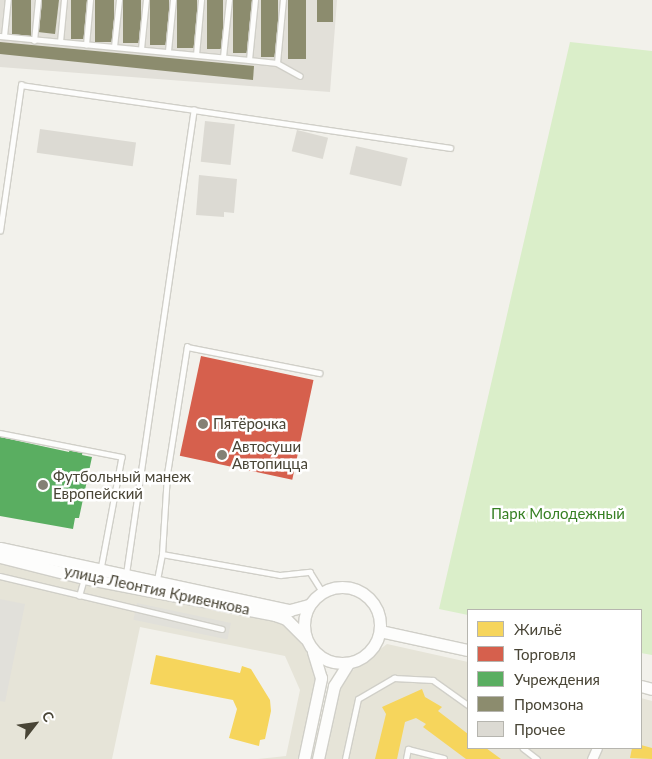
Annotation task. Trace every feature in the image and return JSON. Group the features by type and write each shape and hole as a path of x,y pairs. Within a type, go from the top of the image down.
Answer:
{"street":[{"name":"улица Леонтия Кривенкова","path":"0,548 290,610 309,605"},
{"name":"улица Леонтия Кривенкова","path":"0,557 84,578 275,615 286,619 305,638"},
{"path":"302,758 321,678 313,651 305,638 304,615 309,605 323,593 346,587 361,592 374,604 380,619 380,631 371,651 348,664 334,686 318,759"},
{"path":"380,631 467,650"},
{"path":"313,651 327,660 348,664"}],"lane":[{"path":"8,0 2,36 34,41 114,46 249,60 277,64 300,76"},
{"path":"34,41 38,0"},
{"path":"60,42 64,0"},
{"path":"86,45 90,0"},
{"path":"114,46 119,0"},
{"path":"141,49 146,0"},
{"path":"168,51 173,0"},
{"path":"196,55 201,0"},
{"path":"222,57 228,0"},
{"path":"249,60 255,0"},
{"path":"277,64 283,0"},
{"path":"0,230 21,85 450,148"},
{"path":"126,576 194,110"},
{"path":"156,582 162,554 167,474 187,347 319,373"},
{"path":"0,433 122,457 100,570"},
{"path":"162,554 280,575 310,572 323,593"},
{"path":"0,576 222,629"},
{"path":"79,596 84,578"},
{"path":"344,759 358,700 394,678 432,680 467,704"},
{"path":"406,759 408,749 444,758"},
{"path":"524,749 537,759"}],"shaded area":[{"path":"0,0 337,0 330,92 0,67"},
{"path":"0,557 275,615 305,638 319,666 302,759 258,759 286,756 300,690 285,656 140,627 112,759 0,759"},
{"path":"0,599 25,604 5,702 0,701"},
{"path":"137,603 231,623 227,640 133,620"},
{"path":"387,644 467,662 467,749 642,749 642,698 652,701 652,759 323,759 341,679"}],"green space":[{"name":"Парк Молодежный","path":"570,42 652,51 652,655 642,653 642,609 467,609 467,615 439,609"}],"building: Жильё":[{"path":"156,655 240,673 242,666 251,669 270,700 271,711 265,739 260,740 259,746 229,738 237,709 233,700 150,684"},
{"path":"422,689 425,697 442,707 438,711 467,733 467,749 487,749 501,759 466,759 423,727 426,724 416,718 405,722 397,759 375,759 386,714 382,707"},
{"path":"642,745 652,748 652,759 630,758 632,749 642,749"}],"building: Торговля":[{"path":"201,356 313,380 292,480 180,456"}],"building: Учреждения":[{"name":"Футбольный манеж Европейский","path":"0,437 69,452 70,448 83,451 82,455 92,457 79,518 75,518 73,529 0,516"}],"building: Промзона":[{"path":"12,0 31,0 31,36 12,36"},
{"path":"40,0 59,0 55,34 38,32"},
{"path":"71,0 88,0 88,39 71,39"},
{"path":"95,0 114,0 114,42 95,42"},
{"path":"123,0 141,0 141,43 123,43"},
{"path":"150,0 169,0 169,45 150,45"},
{"path":"177,0 197,0 197,48 177,48"},
{"path":"207,0 223,0 223,49 207,49"},
{"path":"233,0 252,0 252,53 233,53"},
{"path":"261,0 278,0 278,57 261,57"},
{"path":"288,0 306,0 306,59 288,59"},
{"path":"317,0 333,0 333,22 317,22"},
{"path":"0,42 254,66 253,80 0,54"}],"building: Прочее":[{"path":"205,121 235,124 231,165 201,162"},
{"path":"40,129 136,142 133,166 37,153"},
{"path":"297,130 328,138 323,159 292,151"},
{"path":"356,146 408,158 401,186 349,174"},
{"path":"199,175 237,179 234,213 224,212 224,217 196,215"}],"place":[{"name":"Пятёрочка","path":"203,424"},
{"name":"Автосуши Автопицца","path":"222,455"},
{"name":"Футбольный манеж Европейский","path":"43,485"}]}
